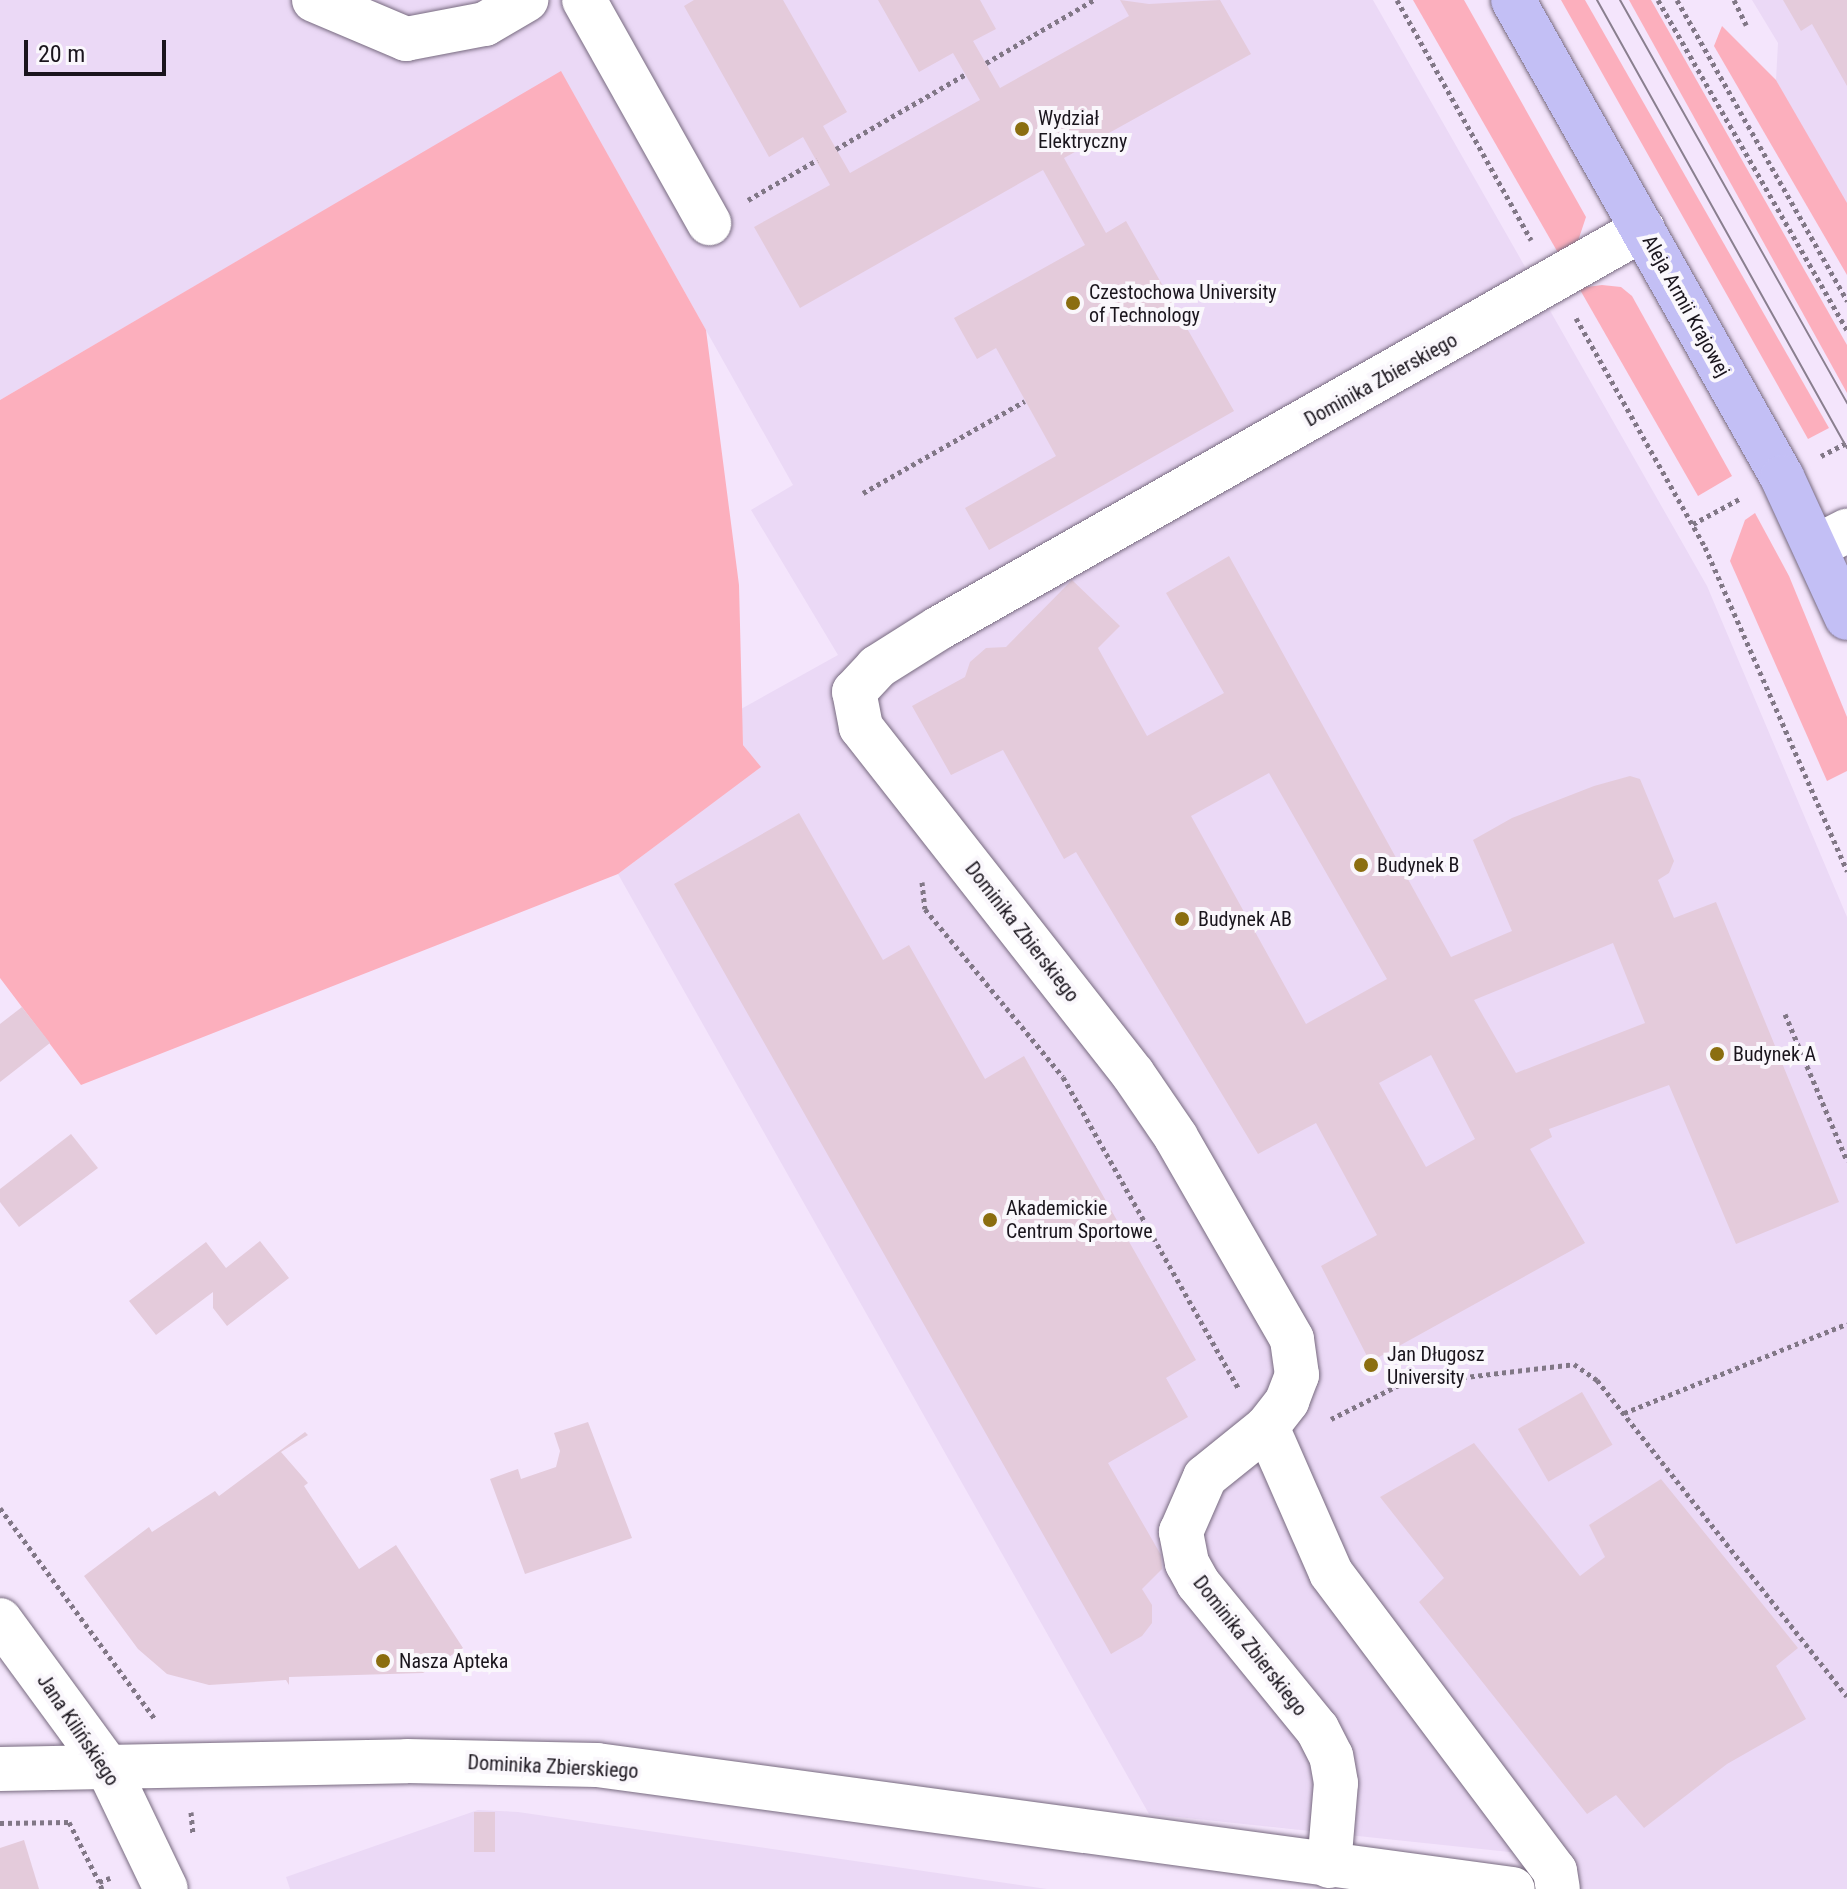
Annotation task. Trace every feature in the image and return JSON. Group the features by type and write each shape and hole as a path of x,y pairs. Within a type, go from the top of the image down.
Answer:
{"main road":[{"name":"Aleja Armii Krajowej","path":"1513,0 1643,229 1832,538 1847,618"}],"street":[{"path":"314,0 406,39 485,24 526,0"},
{"path":"584,0 709,223"},
{"path":"1554,281 1643,229"},
{"name":"Dominika Zbierskiego","path":"1329,1866 1336,1783 1331,1756 1317,1729 1198,1583 1182,1548 1182,1522 1199,1485 1265,1429 1287,1401 1297,1375 1296,1351 1287,1327 1168,1125 861,727 854,692 877,667 939,628 1554,281"},
{"path":"1265,1429 1331,1573 1555,1871 1558,1889"},
{"name":"Jana Kilińskiego","path":"0,1620 107,1766 166,1889"},
{"name":"Dominika Zbierskiego","path":"0,1769 407,1761 597,1765 1513,1889"}],"path":[{"path":"986,63 1094,0"},
{"path":"1397,0 1705,547 1847,871"},
{"path":"1658,0 1847,330"},
{"path":"1677,0 1847,301"},
{"path":"1734,0 1746,25"},
{"path":"836,149 966,74"},
{"path":"709,223 817,160"},
{"path":"863,493 1025,401"},
{"path":"921,866 925,909 1063,1077 1265,1429 1310,1431 1399,1385 1574,1364 1597,1380 1847,1696"},
{"path":"1785,1014 1847,1161"},
{"path":"1624,1413 1847,1324"},
{"path":"0,1508 160,1730"},
{"path":"0,1823 69,1822 99,1882"}],"shaded area":[{"name":"Jan Długosz University","path":"0,0 1373,0 1707,586 1847,917 1847,1889 1572,1889 1519,1853 1149,1814 618,874 760,767 743,745 741,709 838,655 751,510 793,485 561,72 0,400"},
{"path":"1413,0 1464,0 1586,217 1576,247 1561,258"},
{"path":"1561,0 1585,0 1829,428 1808,439"},
{"path":"1629,0 1651,0 1847,345 1847,393"},
{"path":"1752,0 1847,0 1847,213 1776,80 1778,43"},
{"path":"1722,26 1776,80 1847,203 1847,275 1714,46"},
{"path":"561,71 706,330 739,585 743,745 761,767 618,874 81,1085 0,978 0,400"},
{"path":"1602,285 1621,287 1632,296 1732,476 1698,496 1579,288"},
{"path":"1755,513 1789,576 1847,717 1847,771 1827,781 1730,561 1745,520"},
{"path":"478,1810 518,1812 1047,1889 290,1889 286,1877"}],"building":[{"path":"694,0 783,0 847,112 823,126 850,173 980,100 953,53 919,72 878,0 980,0 996,29 973,41 1000,88 1129,16 1120,0 1149,4 1220,0 1251,54 1064,158 1106,233 1126,221 1234,411 989,550 965,508 1056,456 996,348 977,359 954,318 1085,245 1043,170 800,308 754,227 830,185 803,137 769,157 684,6"},
{"path":"1783,0 1847,0 1847,86 1812,24 1801,31"},
{"path":"1229,556 1451,957 1512,931 1473,840 1512,818 1594,786 1630,776 1640,779 1674,861 1669,873 1658,880 1674,918 1716,902 1839,1202 1736,1244 1669,1085 1549,1129 1552,1137 1530,1149 1585,1243 1370,1362 1321,1266 1377,1235 1316,1123 1258,1154 1076,852 1064,859 1003,750 951,775 912,706 965,677 970,662 986,648 1006,647 1072,580 1120,626 1098,648 1147,736 1224,693 1166,593","holes":["1269,773 1387,979 1306,1024 1191,816","1613,943 1645,1023 1516,1073 1474,1000","1431,1055 1475,1139 1426,1167 1379,1083"]},
{"name":"Akademickie Centrum Sportowe","path":"799,813 883,960 909,945 985,1079 1024,1056 1196,1360 1166,1378 1188,1417 1108,1463 1161,1555 1162,1569 1142,1589 1152,1605 1152,1623 1142,1636 1111,1654 674,884"},
{"path":"22,1007 50,1043 0,1082 0,1024"},
{"path":"71,1134 98,1168 19,1227 0,1202 0,1189"},
{"path":"260,1241 289,1278 227,1326 213,1308 213,1292 156,1335 129,1301 206,1242 226,1268"},
{"path":"1582,1392 1612,1445 1548,1482 1518,1429"},
{"path":"588,1422 632,1538 525,1574 490,1479 518,1469 521,1479 556,1467 560,1451 554,1433"},
{"path":"305,1432 308,1435 281,1452 308,1483 304,1486 359,1569 396,1545 463,1648 423,1673 289,1677 289,1685 286,1680 209,1685 167,1674 138,1649 84,1576 149,1527 152,1532 215,1491 219,1496"},
{"path":"1474,1443 1580,1576 1605,1557 1589,1525 1661,1479 1798,1648 1776,1666 1806,1719 1727,1764 1644,1828 1616,1795 1587,1814 1419,1602 1444,1578 1380,1497"},
{"path":"474,1812 495,1812 495,1852 474,1852"},
{"path":"24,1840 39,1889 0,1889 0,1848"}],"tram line":[{"path":"1597,0 1847,448"},
{"path":"1620,0 1847,403"}],"place":[{"name":"Wydział Elektryczny","path":"1022,129"},
{"name":"Czestochowa University of Technology","path":"1073,303"},
{"name":"Budynek B","path":"1361,865"},
{"name":"Budynek AB","path":"1182,919"},
{"name":"Budynek A","path":"1717,1054"},
{"name":"Akademickie Centrum Sportowe","path":"990,1220"},
{"name":"Jan Długosz University","path":"1371,1365"},
{"name":"Nasza Apteka","path":"383,1661"}]}
